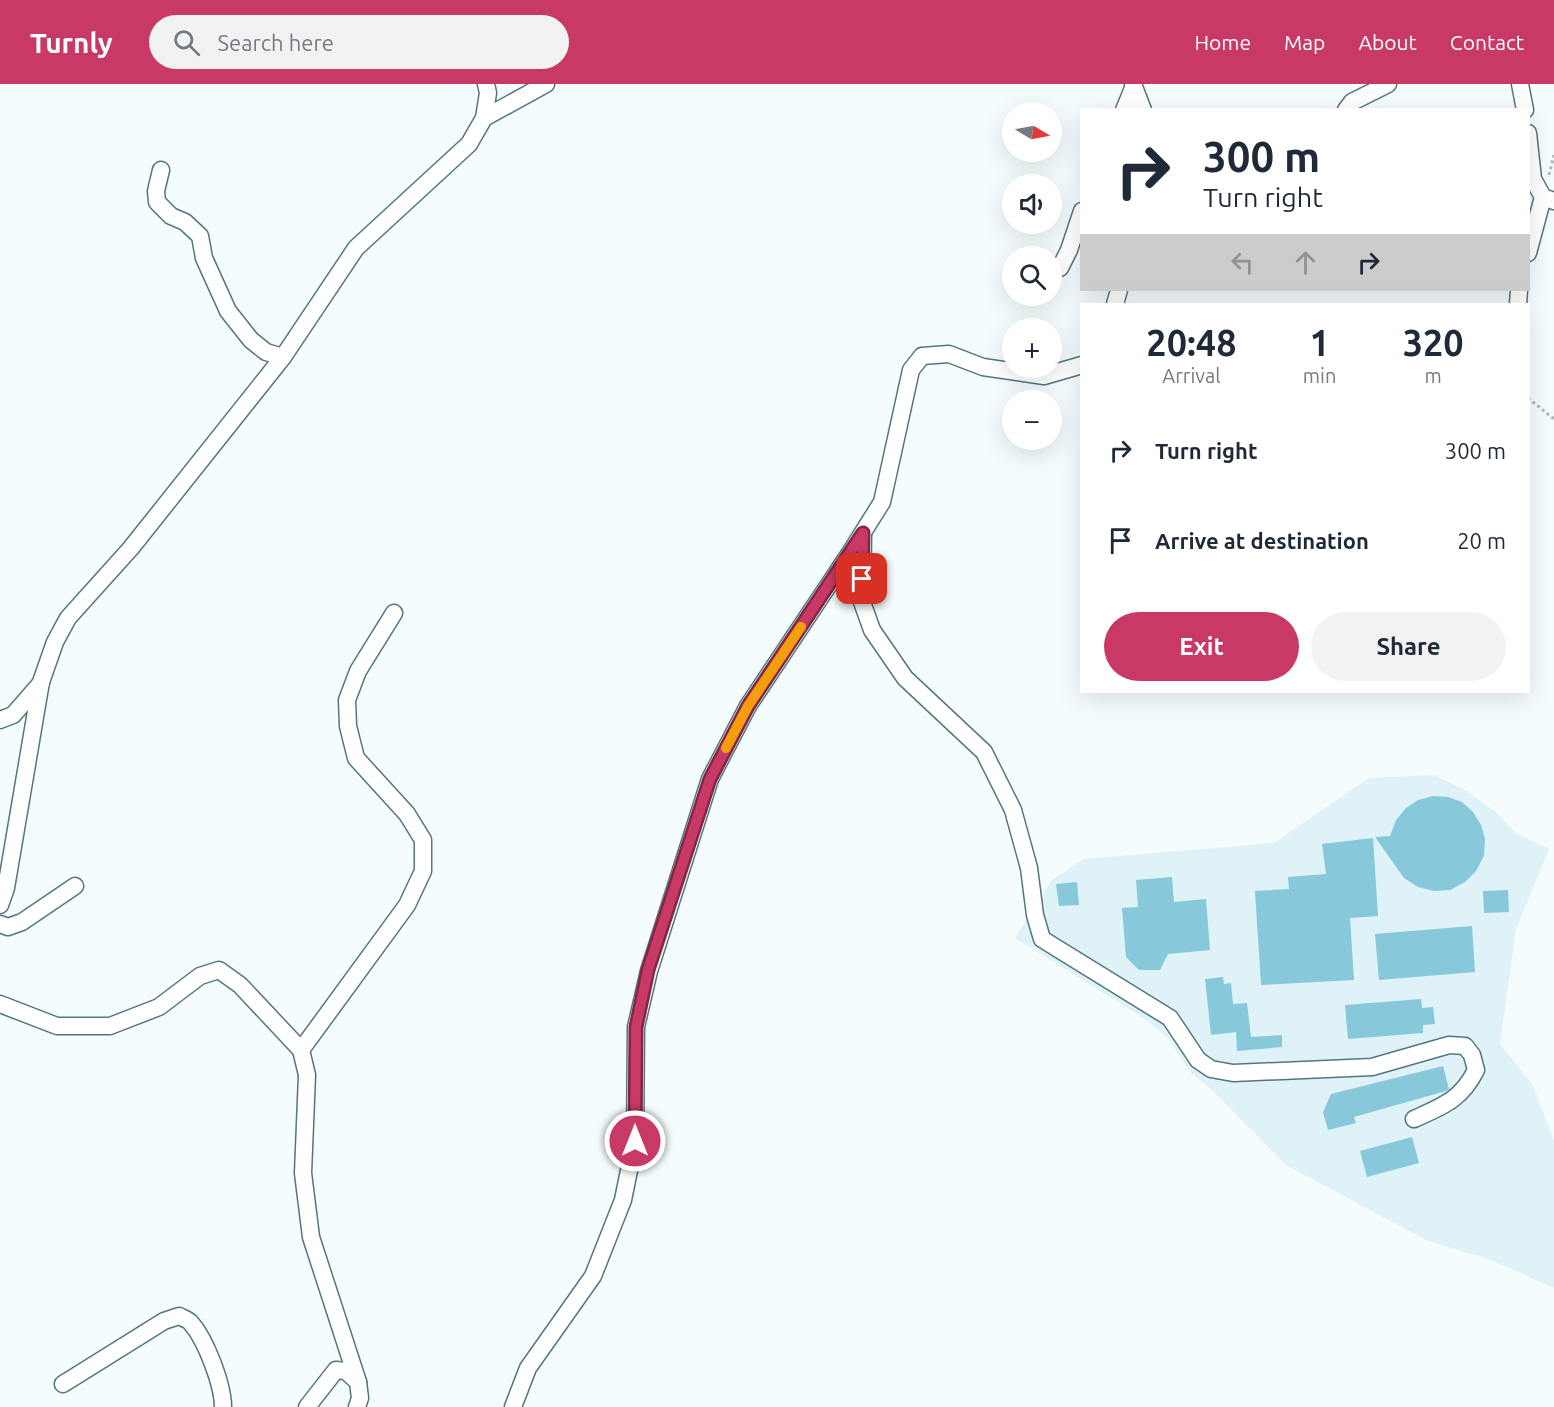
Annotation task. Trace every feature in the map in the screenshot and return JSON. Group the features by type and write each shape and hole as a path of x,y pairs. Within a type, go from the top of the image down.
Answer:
{"street":[{"path":"0,905 6,888 41,682 55,642 68,618 131,548 283,357 356,248 469,144 484,118 488,93 486,84"},
{"path":"484,118 546,84"},
{"path":"1348,108 1352,102 1388,84"},
{"path":"1520,84 1525,108"},
{"path":"1125,108 1133,86"},
{"path":"1133,86 1142,108"},
{"path":"1530,151 1533,179 1548,199 1530,247"},
{"path":"161,170 156,191 157,202 171,216 185,222 200,236 204,258 228,311 251,340 266,352 283,357"},
{"path":"1062,264 1080,217"},
{"path":"513,1407 528,1368 593,1276 623,1200 635,1141 636,1027 648,970 710,779 748,706 882,502 911,370 922,356 949,354 983,367 1044,376 1080,366"},
{"path":"863,533 862,602 872,630 904,678 984,753 1013,810 1029,868 1035,915 1042,939 1170,1018 1198,1060 1211,1069 1233,1073 1372,1067 1449,1045 1465,1046 1472,1056 1476,1070 1469,1085 1453,1101 1414,1119"},
{"path":"301,1050 407,904 423,871 423,840 407,814 356,758 348,726 347,700 358,671 394,613"},
{"path":"0,720 13,715 41,682"},
{"path":"0,924 8,927 22,922 75,886"},
{"path":"0,1004 57,1026 110,1026 159,1007 200,976 219,970 240,985 301,1050 307,1075 303,1173 311,1237 358,1382 360,1398 357,1407"},
{"path":"63,1383 164,1321 179,1316 191,1322 209,1357 223,1391 223,1407"},
{"path":"307,1407 336,1370 346,1371 358,1382"}],"path":[{"path":"1530,400 1554,419"}],"shaded area":[{"path":"1434,775 1465,790 1497,813 1515,833 1549,849 1516,929 1500,1044 1533,1085 1554,1141 1554,1288 1491,1260 1428,1241 1286,1165 1210,1088 1190,1072 1169,1039 1145,1019 1015,938 1052,880 1084,859 1274,843 1369,778"}],"building":[{"path":"1433,796 1448,797 1462,802 1473,812 1481,825 1485,839 1484,856 1476,871 1465,882 1450,890 1434,891 1418,887 1404,878 1375,837 1390,836 1396,820 1406,808 1418,800"},
{"path":"1373,838 1378,916 1350,918 1354,980 1261,985 1255,891 1289,889 1288,877 1326,874 1322,844"},
{"path":"1172,877 1174,902 1206,899 1210,950 1168,954 1160,970 1139,970 1126,957 1122,908 1138,907 1136,880"},
{"path":"1077,882 1079,905 1059,906 1056,884"},
{"path":"1508,890 1509,912 1484,913 1483,891"},
{"path":"1472,926 1475,972 1379,980 1375,934"},
{"path":"1223,977 1224,984 1231,983 1233,1004 1247,1003 1251,1037 1282,1035 1282,1047 1237,1051 1236,1032 1211,1035 1205,979"},
{"path":"1421,999 1422,1008 1433,1007 1435,1024 1423,1025 1423,1033 1348,1039 1345,1005"},
{"path":"1443,1066 1449,1089 1446,1091 1354,1117 1356,1123 1328,1130 1323,1112 1331,1094"},
{"path":"1412,1137 1419,1163 1367,1177 1360,1151"}],"slow traffic":[{"path":"726,748 748,706 801,627"}],"route":[{"path":"635,1141 636,1027 648,970 710,779 748,706 863,533 862,579"}]}
